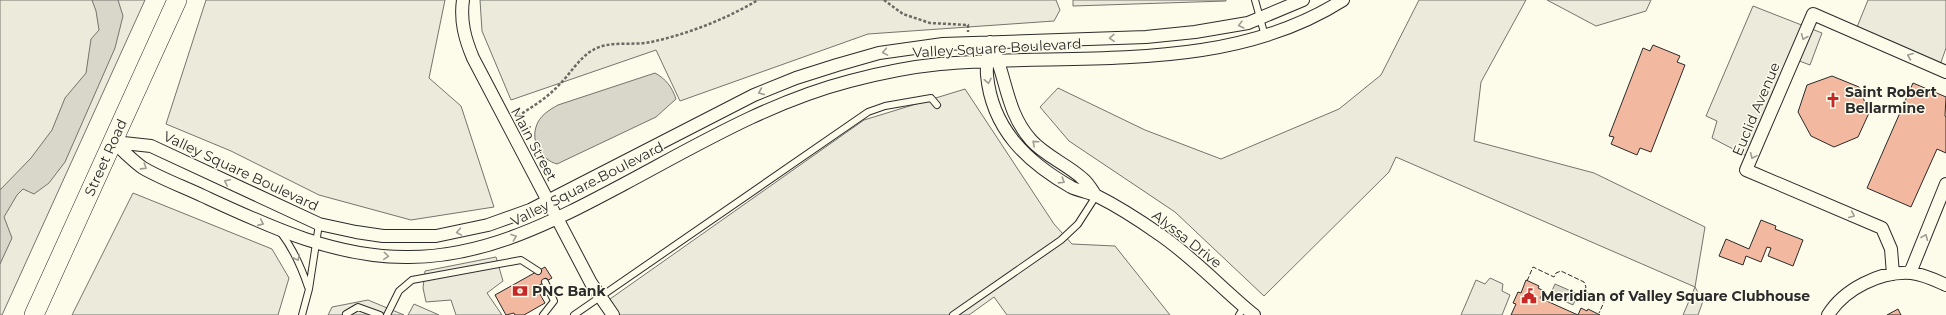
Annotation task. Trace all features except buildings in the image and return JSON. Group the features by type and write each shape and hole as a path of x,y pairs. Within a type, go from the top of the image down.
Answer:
{"main road":[{"name":"Street Road","path":"34,315 114,142 177,0"}],"street":[{"name":"Main Street","path":"463,0 462,24 465,40 473,58 591,283 613,315"},
{"name":"Valley Square Boulevard","path":"114,142 151,146 304,219 319,224 383,236 436,236 488,225 513,217 548,201 730,106 796,78 879,53 943,44 1146,37 1233,27 1260,18 1303,0"},
{"name":"Valley Square Boulevard","path":"114,142 142,167 279,230 358,253 408,258 433,256 461,252 499,242 536,229 732,126 780,105 846,82 896,70 940,64 1139,56 1192,52 1231,45 1265,36 1305,20 1344,0"},
{"name":"Euclid Avenue","path":"1887,276 1891,249 1882,228 1746,170 1813,14 1946,72"},
{"name":"Alyssa Drive","path":"990,42 993,61 987,75 993,102 1005,130 1022,152 1042,168 1072,187 1096,196 1129,214 1161,235 1241,311 1254,315"},
{"path":"1910,273 1946,184"},
{"path":"1828,315 1843,297 1854,289 1873,279 1910,273 1922,275 1946,285"}],"lane":[{"path":"1256,0 1265,36"},
{"path":"574,315 868,112 885,106 931,98 937,105"},
{"path":"953,315 1061,240 1078,224 1096,196"},
{"path":"302,315 309,289 319,224"},
{"path":"279,230 292,247 301,264 309,289"},
{"path":"387,315 399,291 412,280 521,260 538,271"},
{"path":"543,315 554,301 545,282"},
{"path":"346,314 358,307 380,315"}],"path":[{"path":"506,123 544,99 593,50 614,44 649,42 671,36 742,10 758,0"},
{"path":"884,0 903,14 930,23 968,25 968,33"}],"shaded area":[{"path":"0,0 145,0 2,315 0,315"},
{"path":"92,0 118,0 123,16 115,48 65,162 49,183 34,194 23,189 17,195 4,217 12,238 0,264 0,190 31,158 52,130 65,98 86,73 91,39 99,30 96,11"},
{"path":"206,0 445,0 429,78 461,106 494,207 411,220 319,195 231,151 166,124"},
{"path":"480,0 1056,0 1060,10 1054,21 868,34 680,101 656,50 511,100 482,31"},
{"path":"1073,0 1226,0 1226,1 1073,6"},
{"path":"1419,0 1526,0 1481,82 1474,141 1594,173 1705,227 1695,287 1396,157 1389,172 1264,296 1175,212 1069,141 1040,107 1058,88 1145,130 1221,159 1339,109 1381,75"},
{"path":"1547,0 1651,0 1646,11 1596,26"},
{"path":"1868,0 1946,0 1946,48 1939,68 1855,32"},
{"path":"1753,6 1822,33 1810,65 1794,59 1752,159 1712,138 1717,121 1706,116"},
{"path":"655,73 668,84 676,99 656,117 557,164 542,155 536,145 536,127 537,123 542,117 551,109 558,105"},
{"path":"965,89 1054,224 1072,244 1115,246 1170,315 1007,315 994,297 969,315 620,315 610,299 864,120"},
{"path":"133,193 272,249 289,278 278,315 72,315"},
{"path":"496,257 503,281 487,293 502,315 456,315 451,300 426,302 423,288 425,271"},
{"path":"1490,278 1503,284 1502,291 1510,295 1502,315 1461,315 1476,280 1485,284"},
{"path":"1555,284 1578,294 1573,305 1555,297 1554,300 1549,297"},
{"path":"1695,287 1703,301 1698,315 1683,315"},
{"path":"368,300 404,315 328,315 332,307"},
{"path":"414,304 439,315 408,315"}],"fence":[{"path":"1527,281 1533,267 1554,277 1556,273 1561,271 1584,282 1586,287 1584,291 1605,300 1599,313"}],"place":[{"name":"Saint Robert Bellarmine","path":"1833,100"},
{"name":"PNC Bank","path":"520,291"},
{"name":"Meridian of Valley Square Clubhouse","path":"1529,296"}]}
